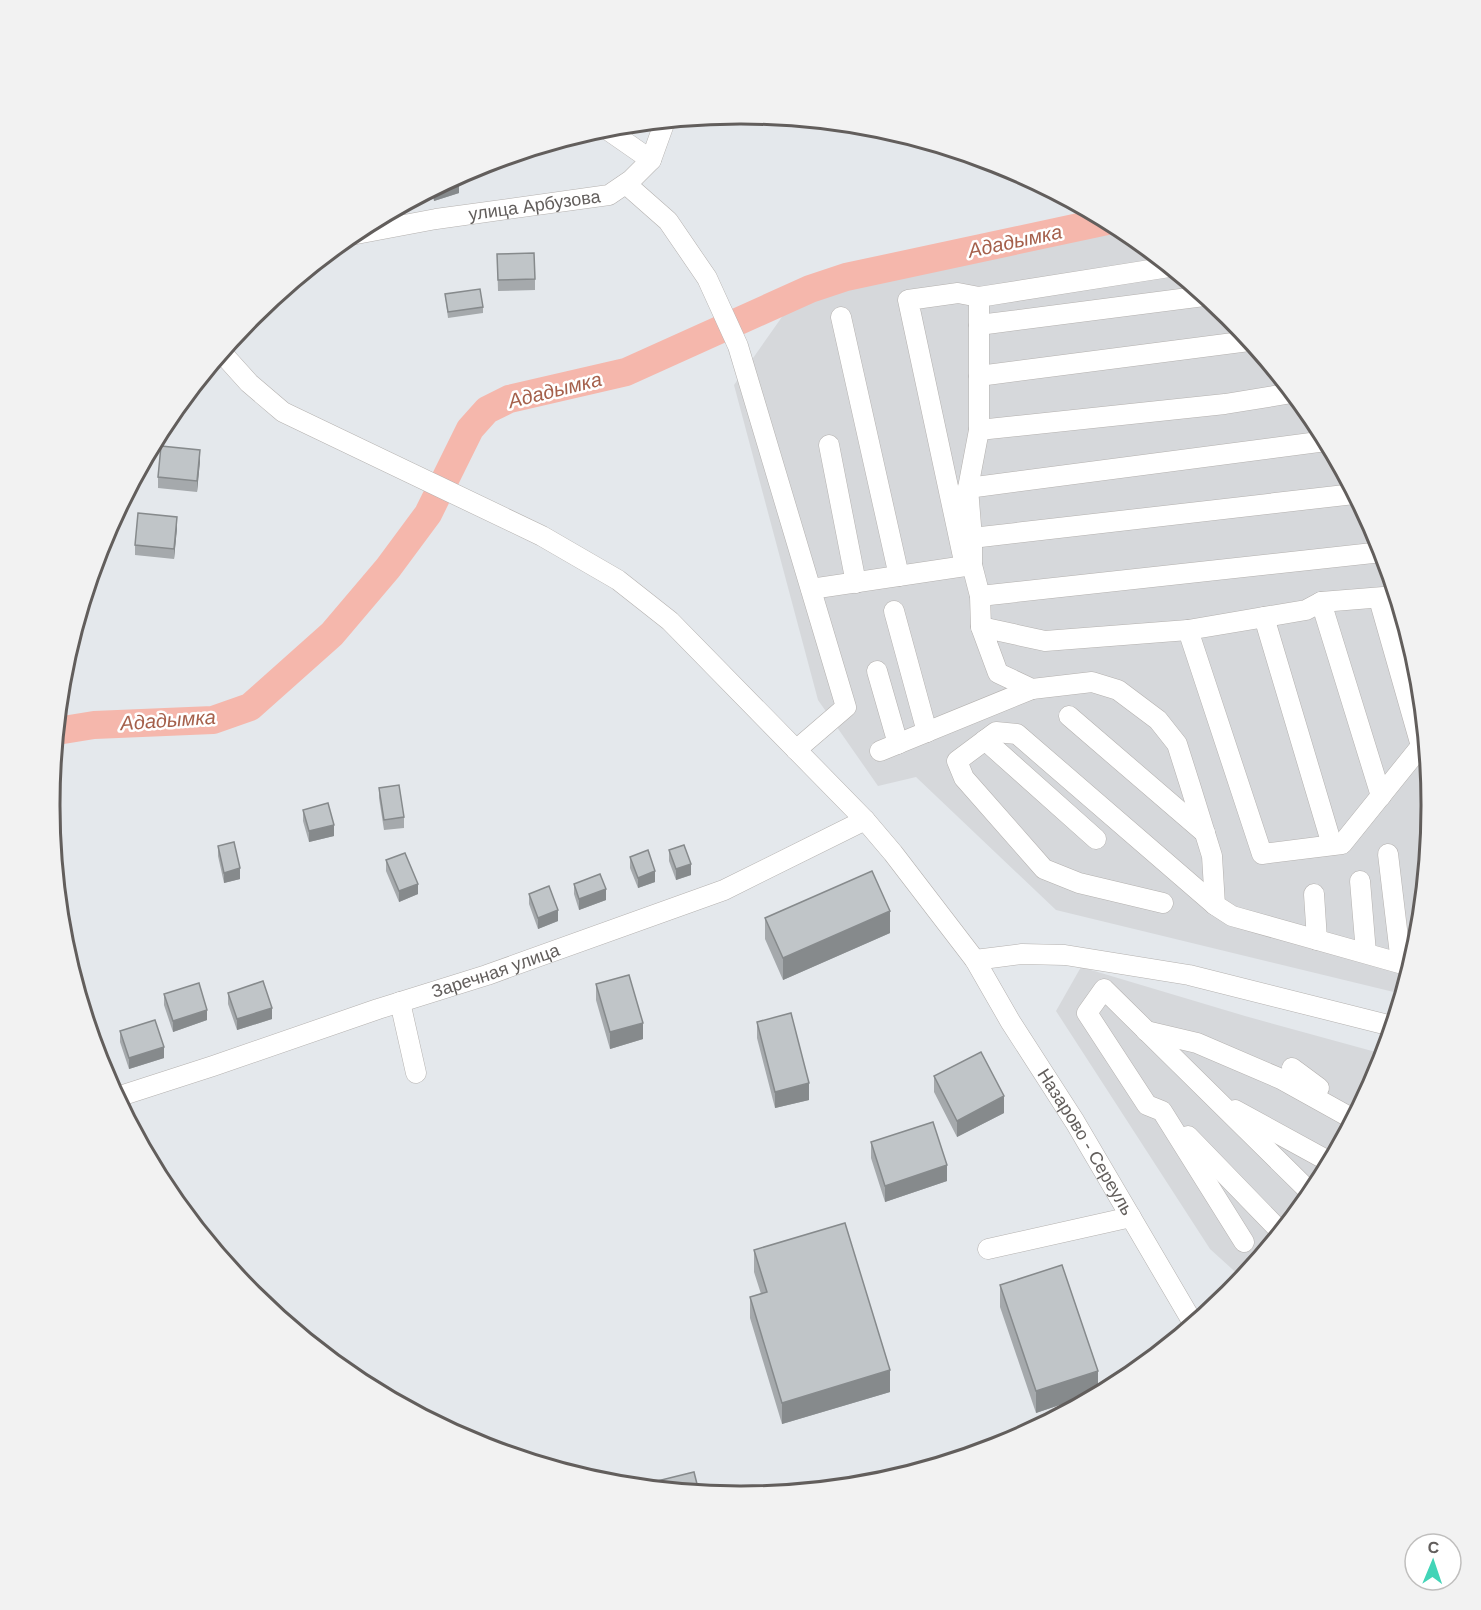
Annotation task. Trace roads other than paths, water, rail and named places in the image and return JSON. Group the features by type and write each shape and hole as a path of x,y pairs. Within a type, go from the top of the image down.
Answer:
{"street":[{"path":"617,136 651,160 662,129"},
{"name":"улица Арбузова","path":"377,230 436,219 609,195 626,184 651,160"},
{"path":"626,184 668,221 707,278 738,346 846,707 796,750"},
{"path":"1032,689 998,674 981,627 980,596 968,565 908,300 958,293 979,297 1159,269"},
{"path":"968,565 972,538 968,488 979,430 979,297"},
{"path":"979,325 1194,297"},
{"path":"841,317 899,576"},
{"path":"979,376 1239,342"},
{"name":"Назарово - Сереуль","path":"227,359 249,383 283,412 542,536 618,580 670,621 865,820 975,960 1010,1021 1075,1122 1189,1317"},
{"path":"979,430 1225,405 1283,395"},
{"path":"968,488 1316,442"},
{"path":"829,445 856,583"},
{"path":"972,538 1346,495"},
{"path":"980,596 1372,553"},
{"path":"811,590 968,565"},
{"path":"981,627 1045,641 1188,630 1306,610 1321,602 1387,597 1413,703"},
{"path":"1321,602 1381,796"},
{"path":"894,611 927,732"},
{"path":"1264,617 1332,845"},
{"path":"1188,630 1262,854 1342,844 1419,749"},
{"path":"877,671 889,748 1032,689 1092,682 1118,690 1158,720 1177,744 1212,856 1215,905"},
{"path":"1068,716 1205,833"},
{"path":"1163,903 1079,883 1044,869 964,778 957,760 996,732 1017,734 1215,905 1232,916 1402,964"},
{"path":"985,740 1096,839"},
{"name":"Заречная улица","path":"125,1094 487,975 724,890 865,820"},
{"path":"1388,854 1404,954"},
{"path":"1360,880 1366,953"},
{"path":"1314,894 1317,940"},
{"path":"975,960 1022,954 1065,955 1189,975 1385,1024"},
{"path":"1275,1226 1162,1111 1147,1105 1087,1013 1104,989 1304,1186"},
{"path":"400,1002 416,1074"},
{"path":"1146,1030 1197,1043 1281,1079 1347,1113"},
{"path":"1197,1043 1249,1080"},
{"path":"1292,1068 1348,1112"},
{"path":"1214,1098 1322,1158"},
{"path":"1162,1111 1244,1242"},
{"path":"988,1249 1131,1217"}],"waterway":[{"name":"Ададымка","path":"64,730 94,725 213,720 250,707 332,634 388,568 428,514 470,429 487,410 509,399 626,372 810,289 846,277 1094,224"}]}
